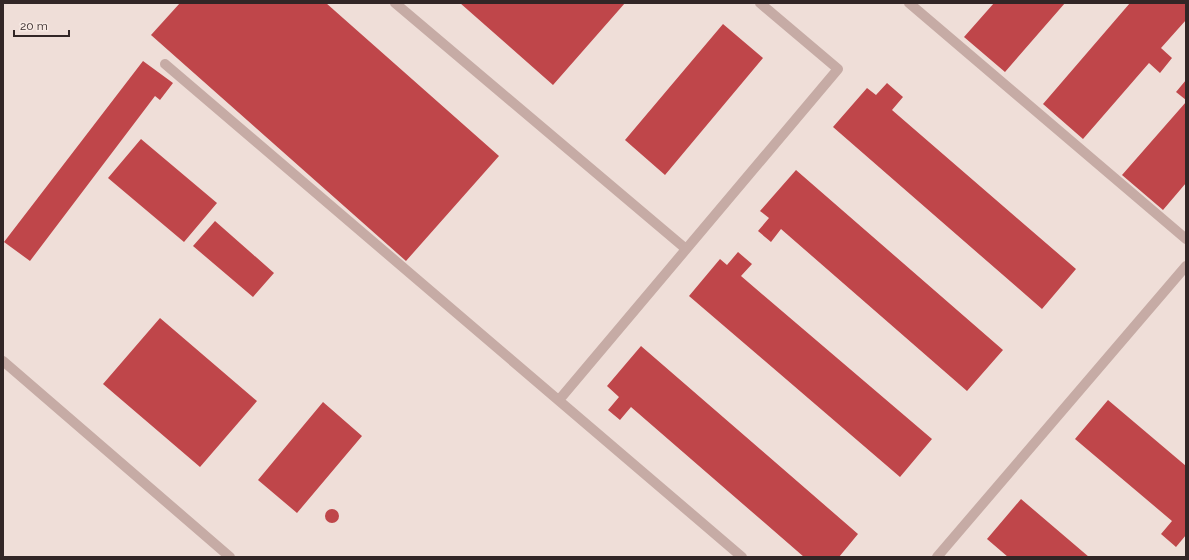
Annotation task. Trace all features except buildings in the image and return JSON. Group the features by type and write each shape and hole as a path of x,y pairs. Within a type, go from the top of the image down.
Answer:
{"lane":[{"path":"395,3 686,249"},
{"path":"559,400 838,69 760,3"},
{"path":"909,3 1186,239"},
{"path":"165,64 742,557"},
{"path":"937,557 1186,266"},
{"path":"3,361 230,557"}]}
